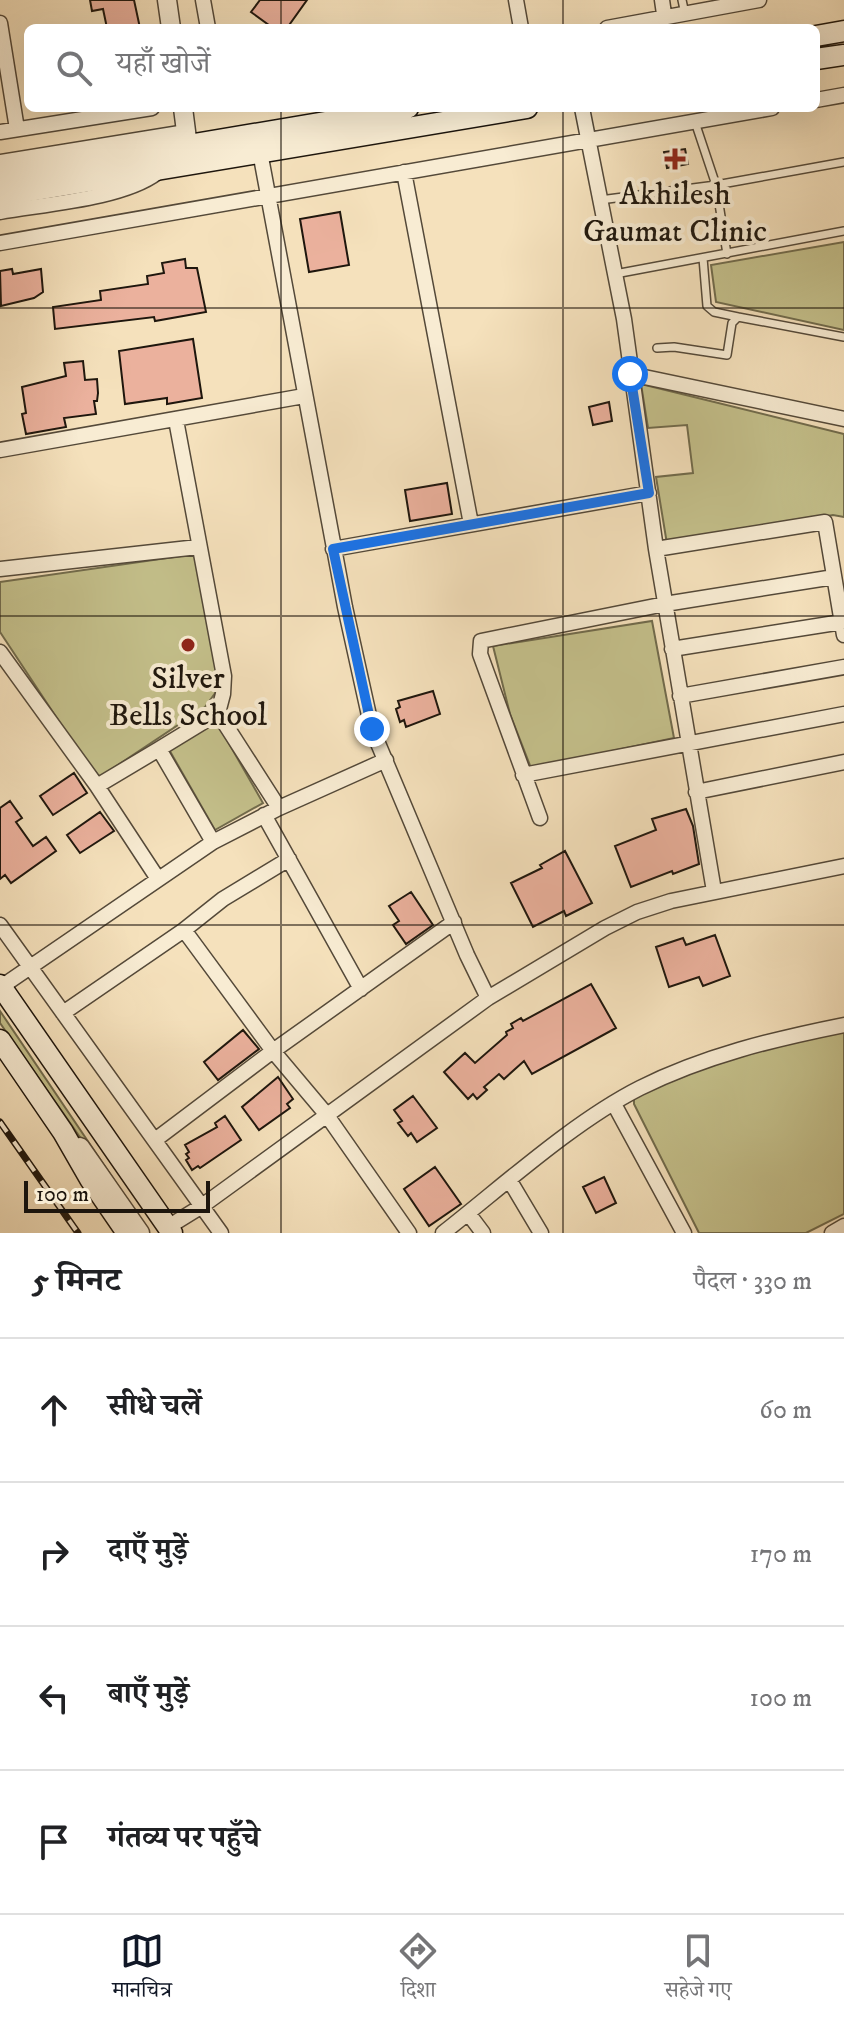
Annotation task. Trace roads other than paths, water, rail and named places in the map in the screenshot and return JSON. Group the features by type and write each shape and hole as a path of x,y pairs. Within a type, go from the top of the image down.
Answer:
{"main road":[{"path":"820,35 844,31"},
{"path":"820,58 844,55"},
{"path":"159,160 187,139 379,112"},
{"path":"0,177 107,160 159,160 260,152 503,112"},
{"path":"0,196 107,160"},
{"path":"0,986 170,1230"},
{"path":"0,1040 127,1233"}],"street":[{"path":"167,0 170,24"},
{"path":"203,0 207,24"},
{"path":"516,0 520,24"},
{"path":"662,0 665,23"},
{"path":"665,23 684,7 759,0"},
{"path":"0,23 17,129"},
{"path":"820,99 844,95"},
{"path":"0,132 126,112"},
{"path":"107,160 187,139 184,112"},
{"path":"583,112 624,319 656,549 714,891"},
{"path":"0,243 750,112"},
{"path":"260,152 333,549 372,729 488,998"},
{"path":"0,162 159,160"},
{"path":"0,212 117,191 146,181 159,160"},
{"path":"404,172 471,524"},
{"path":"630,374 844,419"},
{"path":"0,450 304,396"},
{"path":"97,786 218,713 223,694 224,676 176,420"},
{"path":"333,549 649,493"},
{"path":"656,549 825,522 843,629 672,649"},
{"path":"0,569 198,547"},
{"path":"540,818 480,654 481,641 665,604 834,577"},
{"path":"0,652 97,786 158,879"},
{"path":"680,696 844,667"},
{"path":"218,713 279,808"},
{"path":"523,775 844,714"},
{"path":"159,749 213,842"},
{"path":"0,986 213,842 264,815 386,760"},
{"path":"696,792 844,762"},
{"path":"264,815 361,989"},
{"path":"63,1013 184,930 223,899 289,859"},
{"path":"170,1230 488,998 637,912 714,891 844,866"},
{"path":"155,1140 454,922"},
{"path":"0,925 221,1233"},
{"path":"184,930 273,1051 326,1114 409,1233"},
{"path":"443,1233 581,1126 638,1089 705,1061 774,1040 844,1025"},
{"path":"37,1094 100,1173 140,1233"},
{"path":"614,1104 684,1233"},
{"path":"510,1181 541,1233"},
{"path":"468,1213 483,1233"},
{"path":"832,1233 844,1226"}],"lane":[{"path":"695,122 716,185 727,254"},
{"path":"600,200 716,185 844,162"},
{"path":"615,274 844,231"},
{"path":"703,258 707,306 714,312 844,337"},
{"path":"657,348 674,347 727,355 732,323 738,317"}],"railway":[{"path":"0,1122 78,1233"}],"place":[{"name":"Akhilesh Gaumat Clinic","path":"675,159"},
{"name":"Silver Bells School","path":"188,645"}]}
